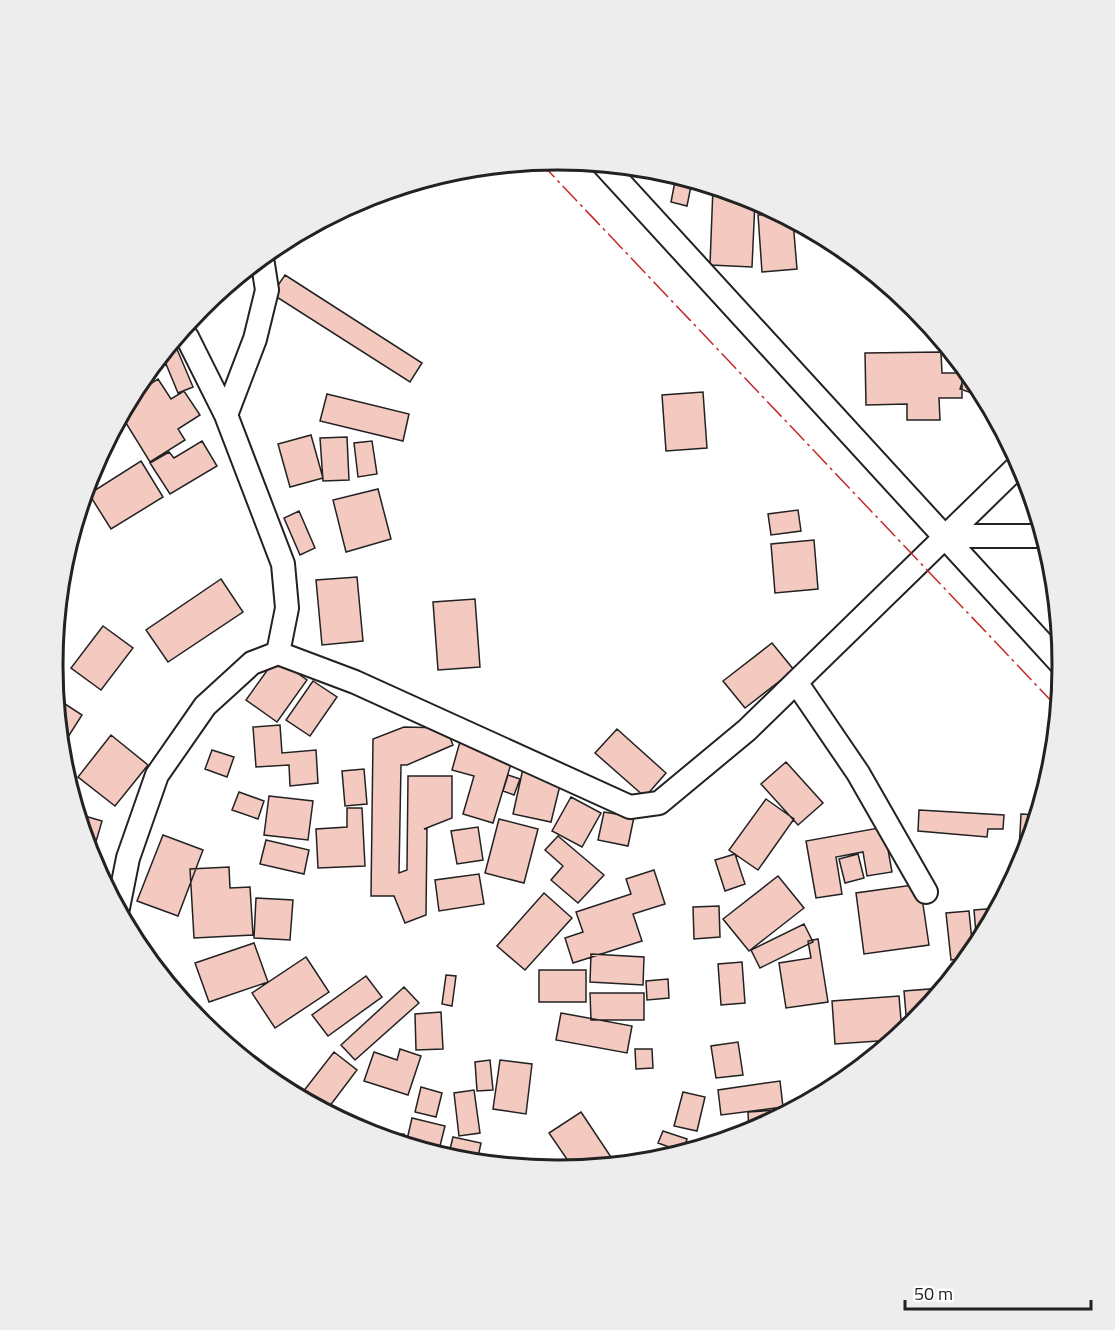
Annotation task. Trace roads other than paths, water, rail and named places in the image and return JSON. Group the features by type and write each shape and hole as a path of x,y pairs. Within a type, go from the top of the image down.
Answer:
{"street":[{"path":"612,174 1052,654"},
{"path":"226,416 255,339 267,290 264,268"},
{"path":"188,337 226,416 283,564 286,608 278,653"},
{"path":"120,896 128,858 157,775 206,706 252,663 278,653 355,682 630,807 659,803 747,729 1012,472"},
{"path":"944,536 1035,536"},
{"path":"796,682 858,773 926,892"}]}
